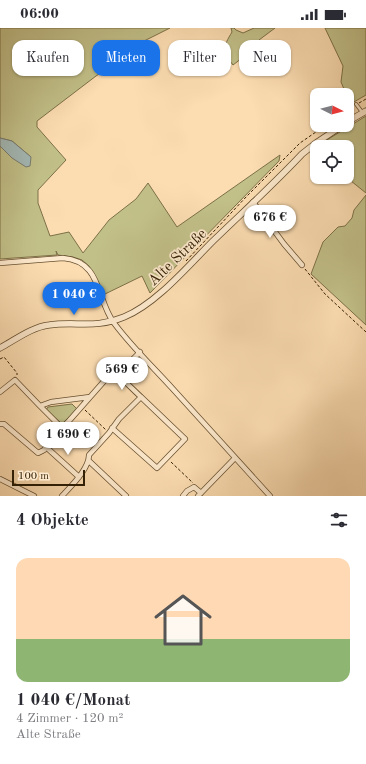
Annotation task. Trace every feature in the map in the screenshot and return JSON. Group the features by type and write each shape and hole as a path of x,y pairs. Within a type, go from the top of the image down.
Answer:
{"street":[{"path":"354,118 364,112"},
{"name":"Alte Straße","path":"0,348 44,326 93,325 113,321 137,311 150,301 307,150 332,132"},
{"path":"253,202 302,266"},
{"path":"0,263 63,258 78,261 89,269 113,321 270,496"},
{"path":"0,424 4,424 38,453 46,447 51,438 68,422 106,379 125,367 140,352"},
{"path":"112,428 157,468 185,439 115,372"},
{"path":"0,392 15,380 61,427"},
{"path":"40,406 51,402 90,397"},
{"path":"62,496 79,477 89,461 89,455 109,433 119,419 141,397"},
{"path":"46,447 79,477"},
{"path":"183,496 187,491 194,487 200,494 235,458"},
{"path":"89,461 126,496"},
{"path":"0,479 34,496"}],"lane":[{"path":"356,104 364,112"},
{"path":"44,434 51,438"}],"path":[{"path":"186,261 247,196 300,143 316,132"},
{"path":"302,266 324,294 366,332"},
{"path":"0,359 4,357 17,373 15,380"},
{"path":"81,407 109,433"},
{"path":"166,458 200,494"}],"shaded area":[{"path":"0,28 170,28 146,40 92,40 92,76 96,76 37,121 37,127 66,160 38,190 38,203 50,236 69,232 83,253 109,220 136,199 148,183 177,227 280,155 279,161 150,293 142,276 105,294 89,266 82,260 58,255 56,251 57,255 0,259 0,146 12,158 31,157 12,141 0,138"},
{"path":"231,28 243,33 254,28 275,28 259,40 239,40 239,60 233,65 231,62 231,40 228,40 232,32"},
{"path":"325,28 366,28 366,95 354,102 354,88 344,88 341,82 343,66"},
{"path":"366,116 366,193 354,183 354,140 327,140 340,132 354,132 354,123"},
{"path":"366,195 366,325 311,274 323,242 338,227 345,226 352,218 354,210"},
{"path":"72,404 77,409 62,424 46,410 48,407"}],"water":[{"path":"0,138 12,141 31,157 30,166 26,167 12,158 0,146"}]}
